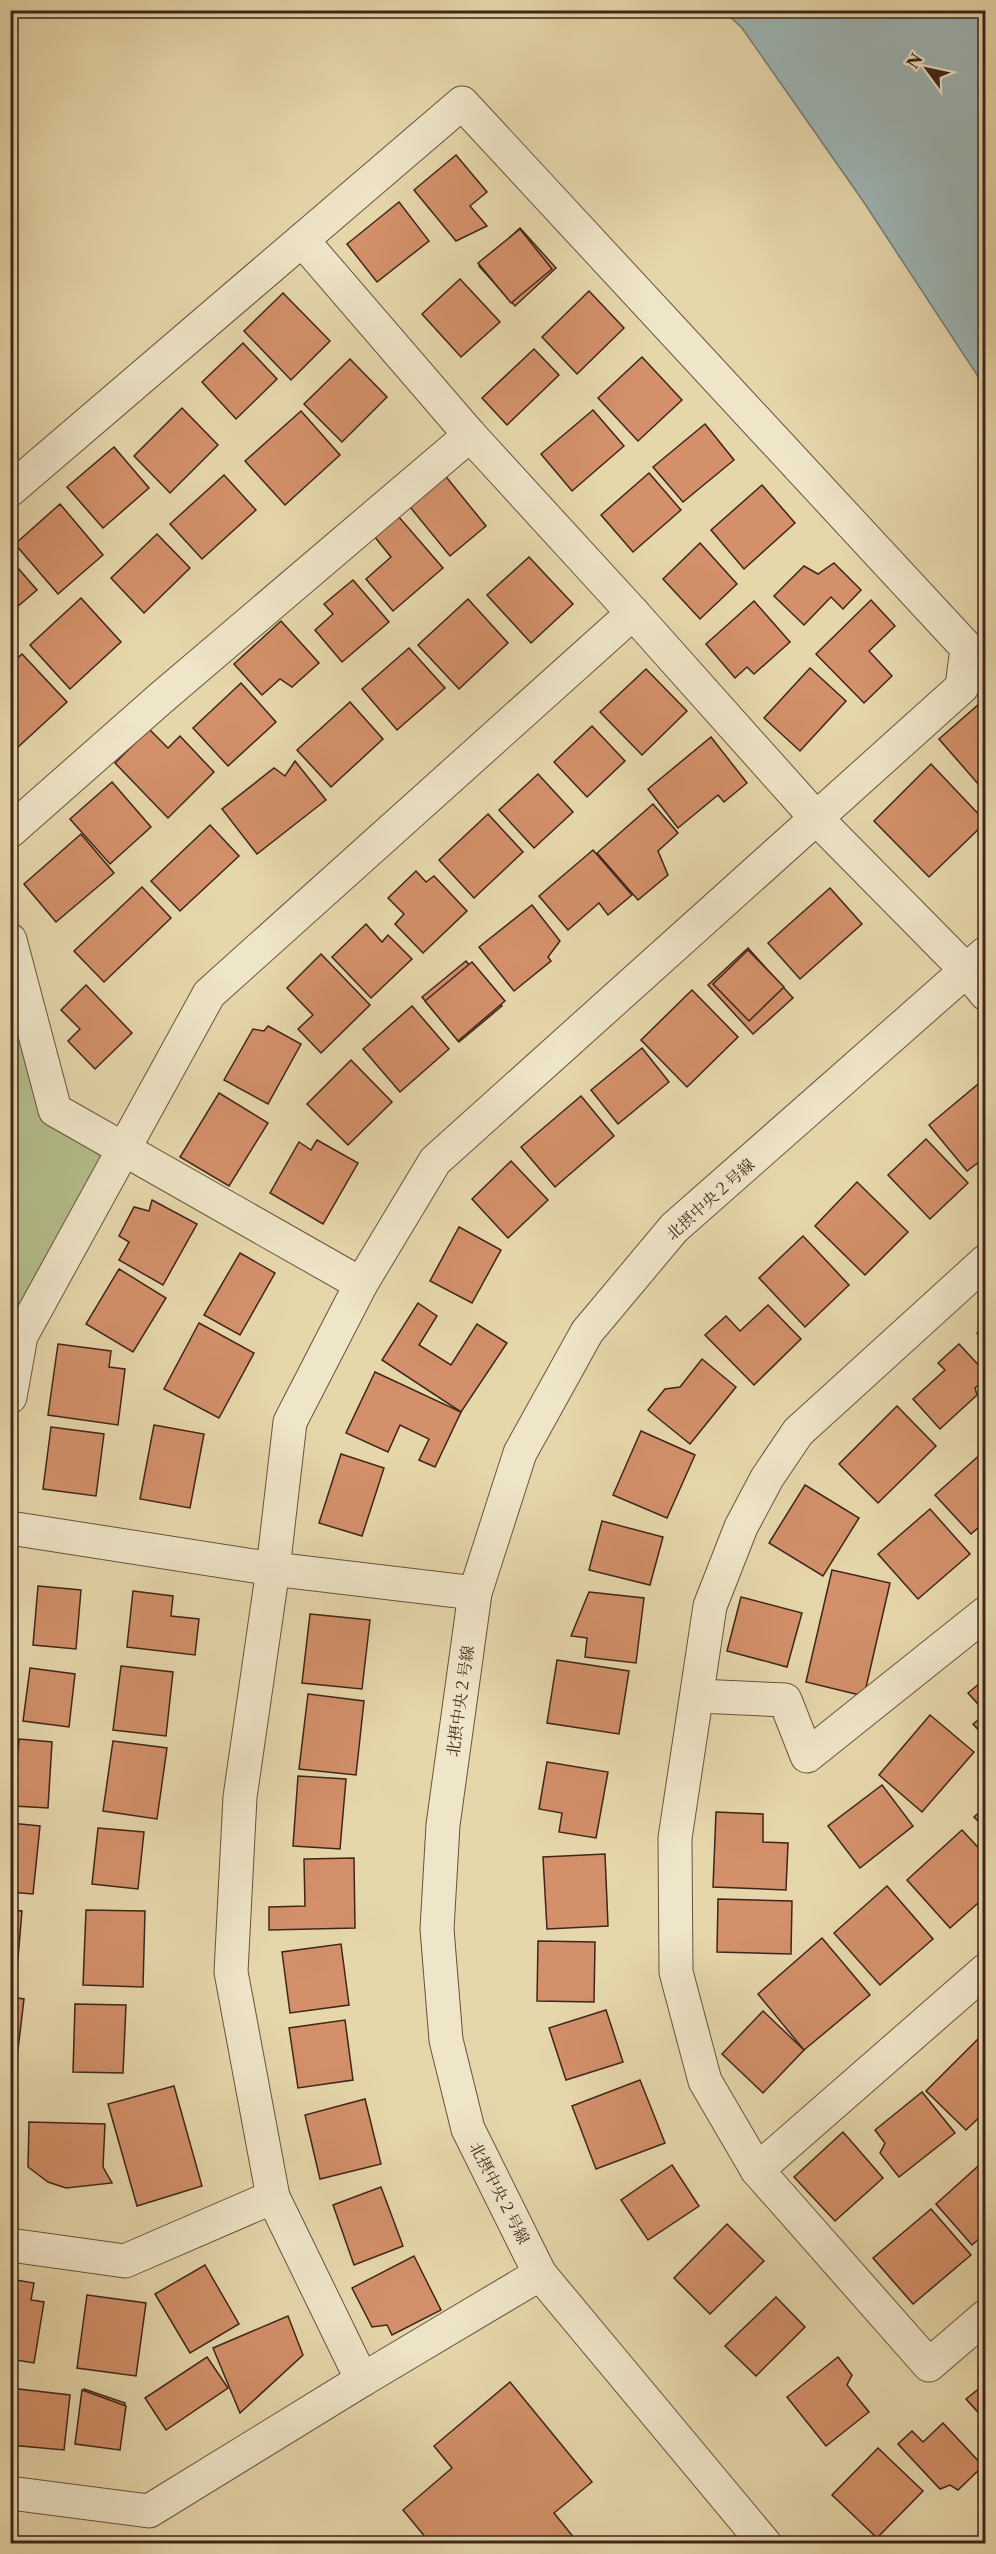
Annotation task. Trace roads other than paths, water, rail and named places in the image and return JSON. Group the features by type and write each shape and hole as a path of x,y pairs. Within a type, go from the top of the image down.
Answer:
{"street":[{"path":"10,490 462,103 967,648 962,687 435,1161 361,1284 290,1422 273,1569 240,1797 231,1972 273,2197 362,2380"},
{"path":"302,240 470,435 817,819 979,973"},
{"path":"10,831 161,698 470,435"},
{"path":"10,1397 21,1336 209,994 633,613"},
{"path":"10,939 55,1110 361,1284"},
{"name":"北摂中央２号線","path":"765,2544 540,2274 468,2129 446,2040 437,1929 443,1825 476,1593 520,1453 587,1332 675,1228 979,973"},
{"path":"986,1261 798,1432 767,1478 741,1527 710,1606 675,1838 676,1972 705,2081 757,2170 929,2365 986,2316"},
{"path":"10,1528 273,1569 476,1593"},
{"path":"698,1696 785,1700 807,1756 986,1613"},
{"path":"757,2170 986,1970"},
{"path":"10,2245 125,2261 273,2197"},
{"path":"10,2493 149,2511 540,2274"}],"water":[{"path":"724,11 985,11 985,384 863,201 742,28"}]}
